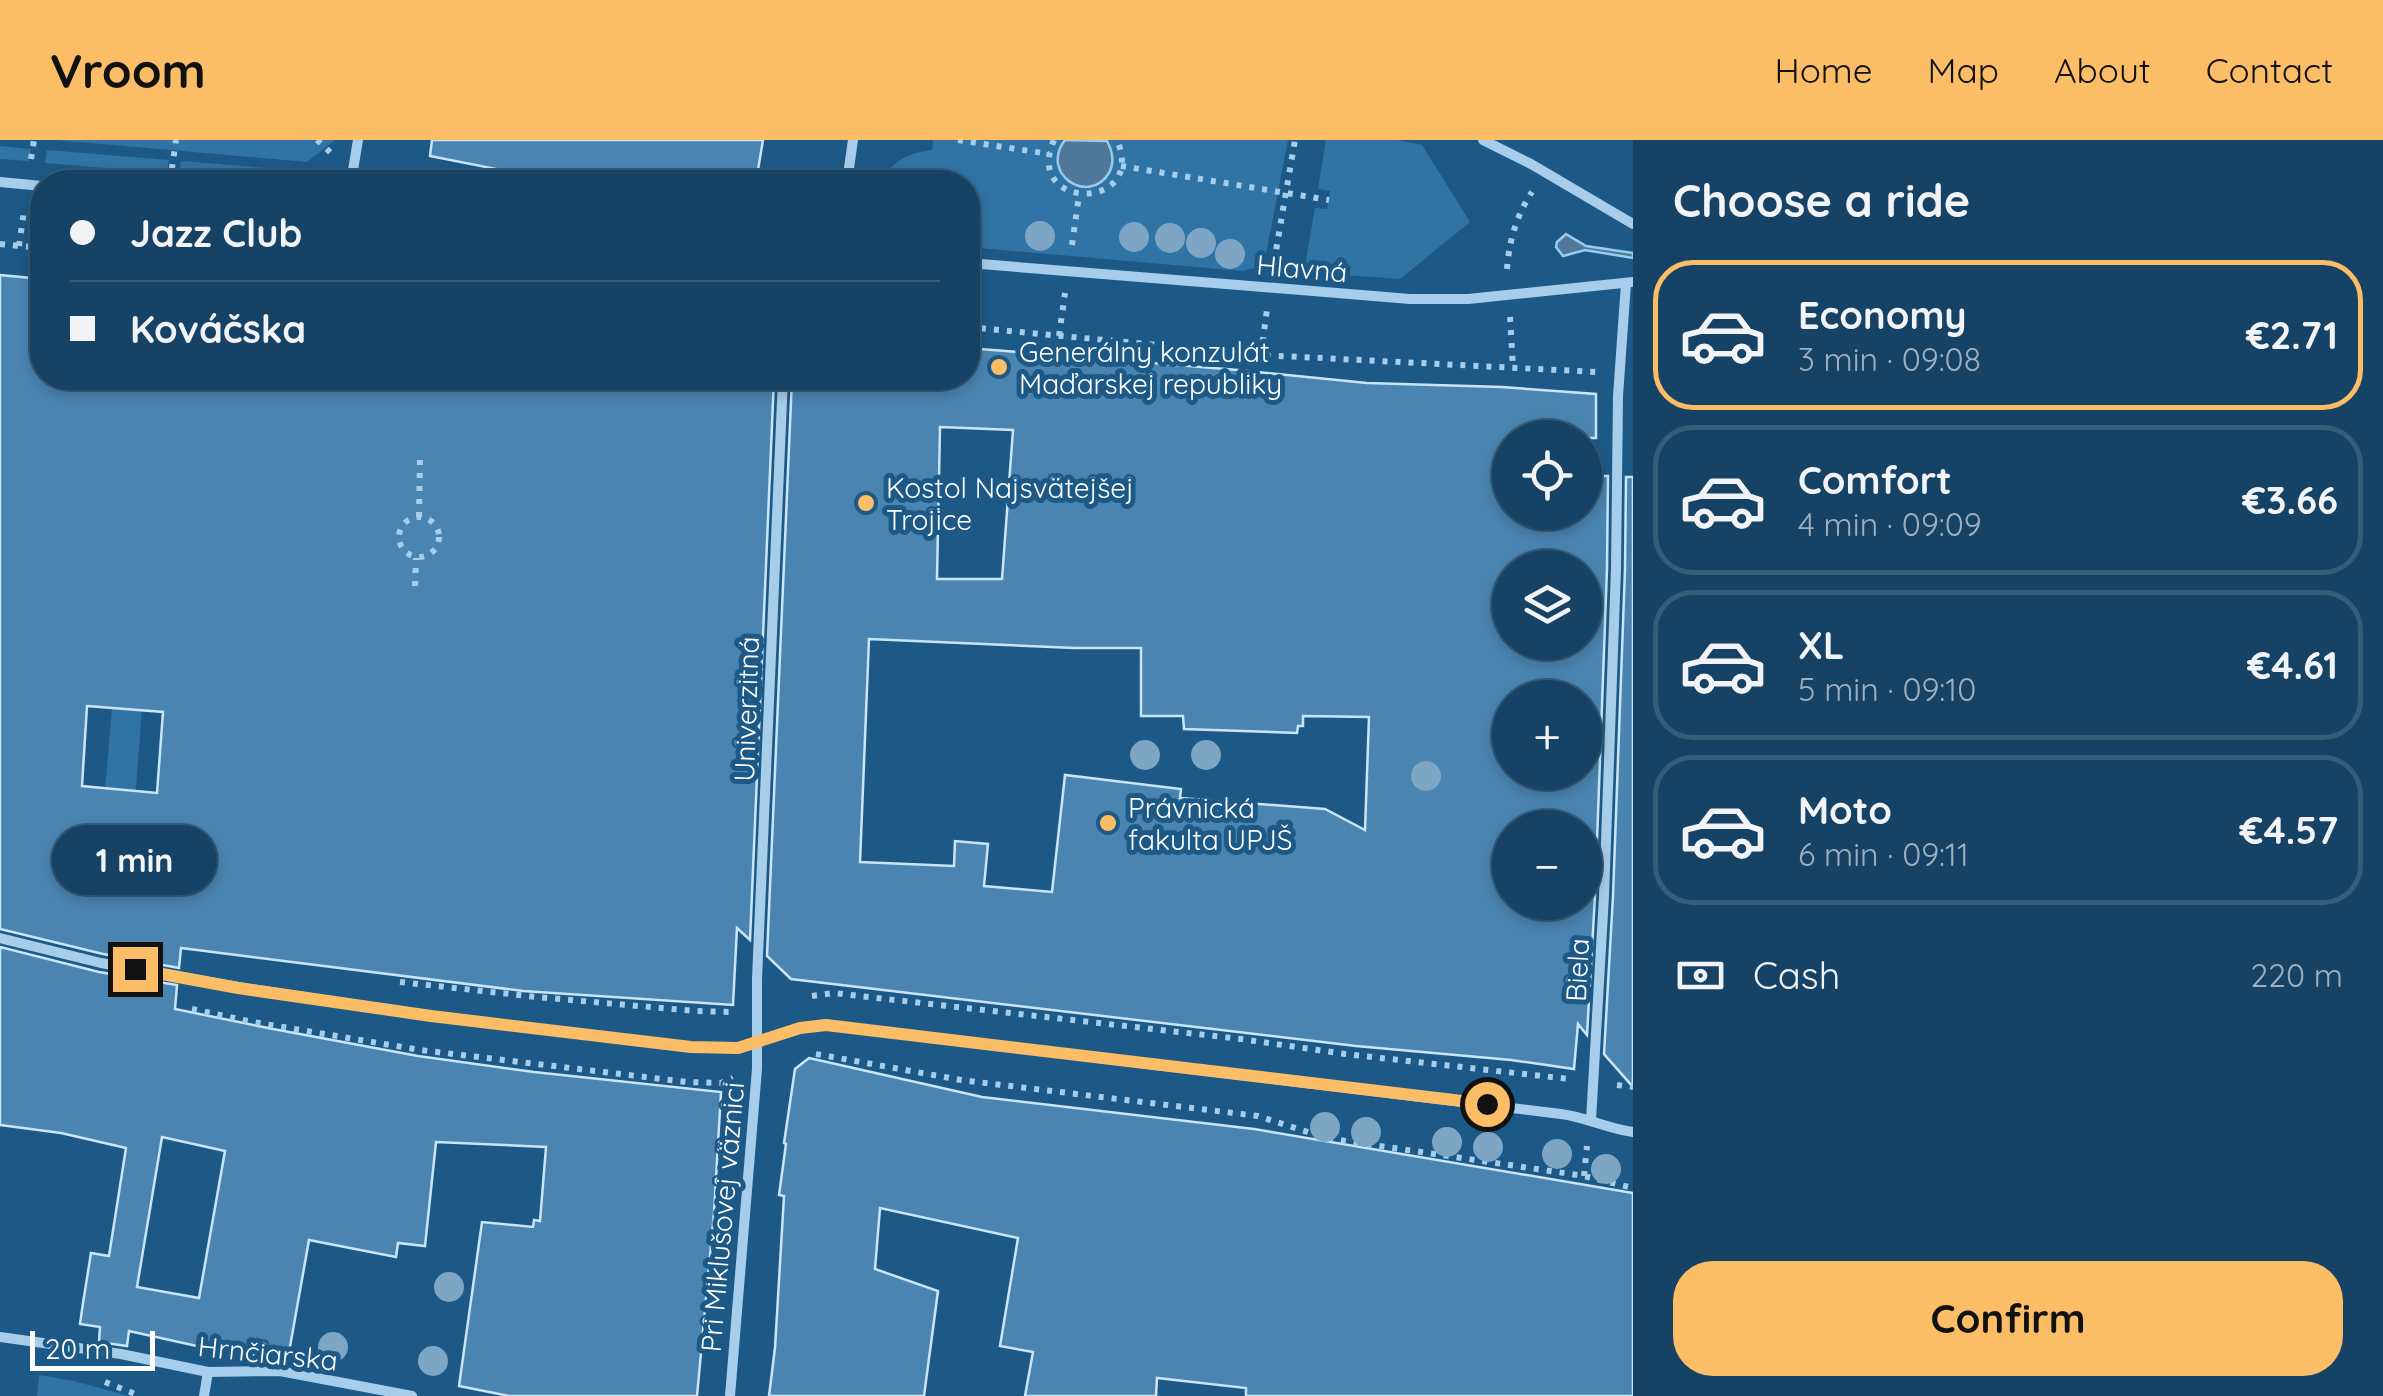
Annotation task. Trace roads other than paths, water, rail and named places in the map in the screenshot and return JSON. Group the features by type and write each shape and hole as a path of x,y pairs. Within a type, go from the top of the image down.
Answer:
{"street":[{"path":"353,170 358,140"},
{"path":"849,170 853,140"},
{"path":"1483,140 1633,224"},
{"path":"0,182 30,185"},
{"name":"Hlavná","path":"980,264 1410,299 1468,300 1629,282"},
{"name":"Biela","path":"1591,1120 1604,896 1620,374 1629,282"},
{"name":"Univerzitná","path":"757,1042 782,390"},
{"path":"0,938 101,963 238,988 691,1047 723,1049 826,1025 1560,1114 1633,1132"},
{"name":"Pri Miklušovej väznici","path":"730,1396 757,1042"},
{"name":"Hrnčiarska","path":"0,1336 208,1372 280,1370 412,1396"},
{"path":"204,1396 208,1372"}],"place":[{"name":"Generálny konzulát Maďarskej republiky","path":"999,367"},
{"name":"Kostol Najsvätejšej Trojice","path":"866,503"},
{"name":"Právnická fakulta UPJŠ","path":"1108,823"}]}
